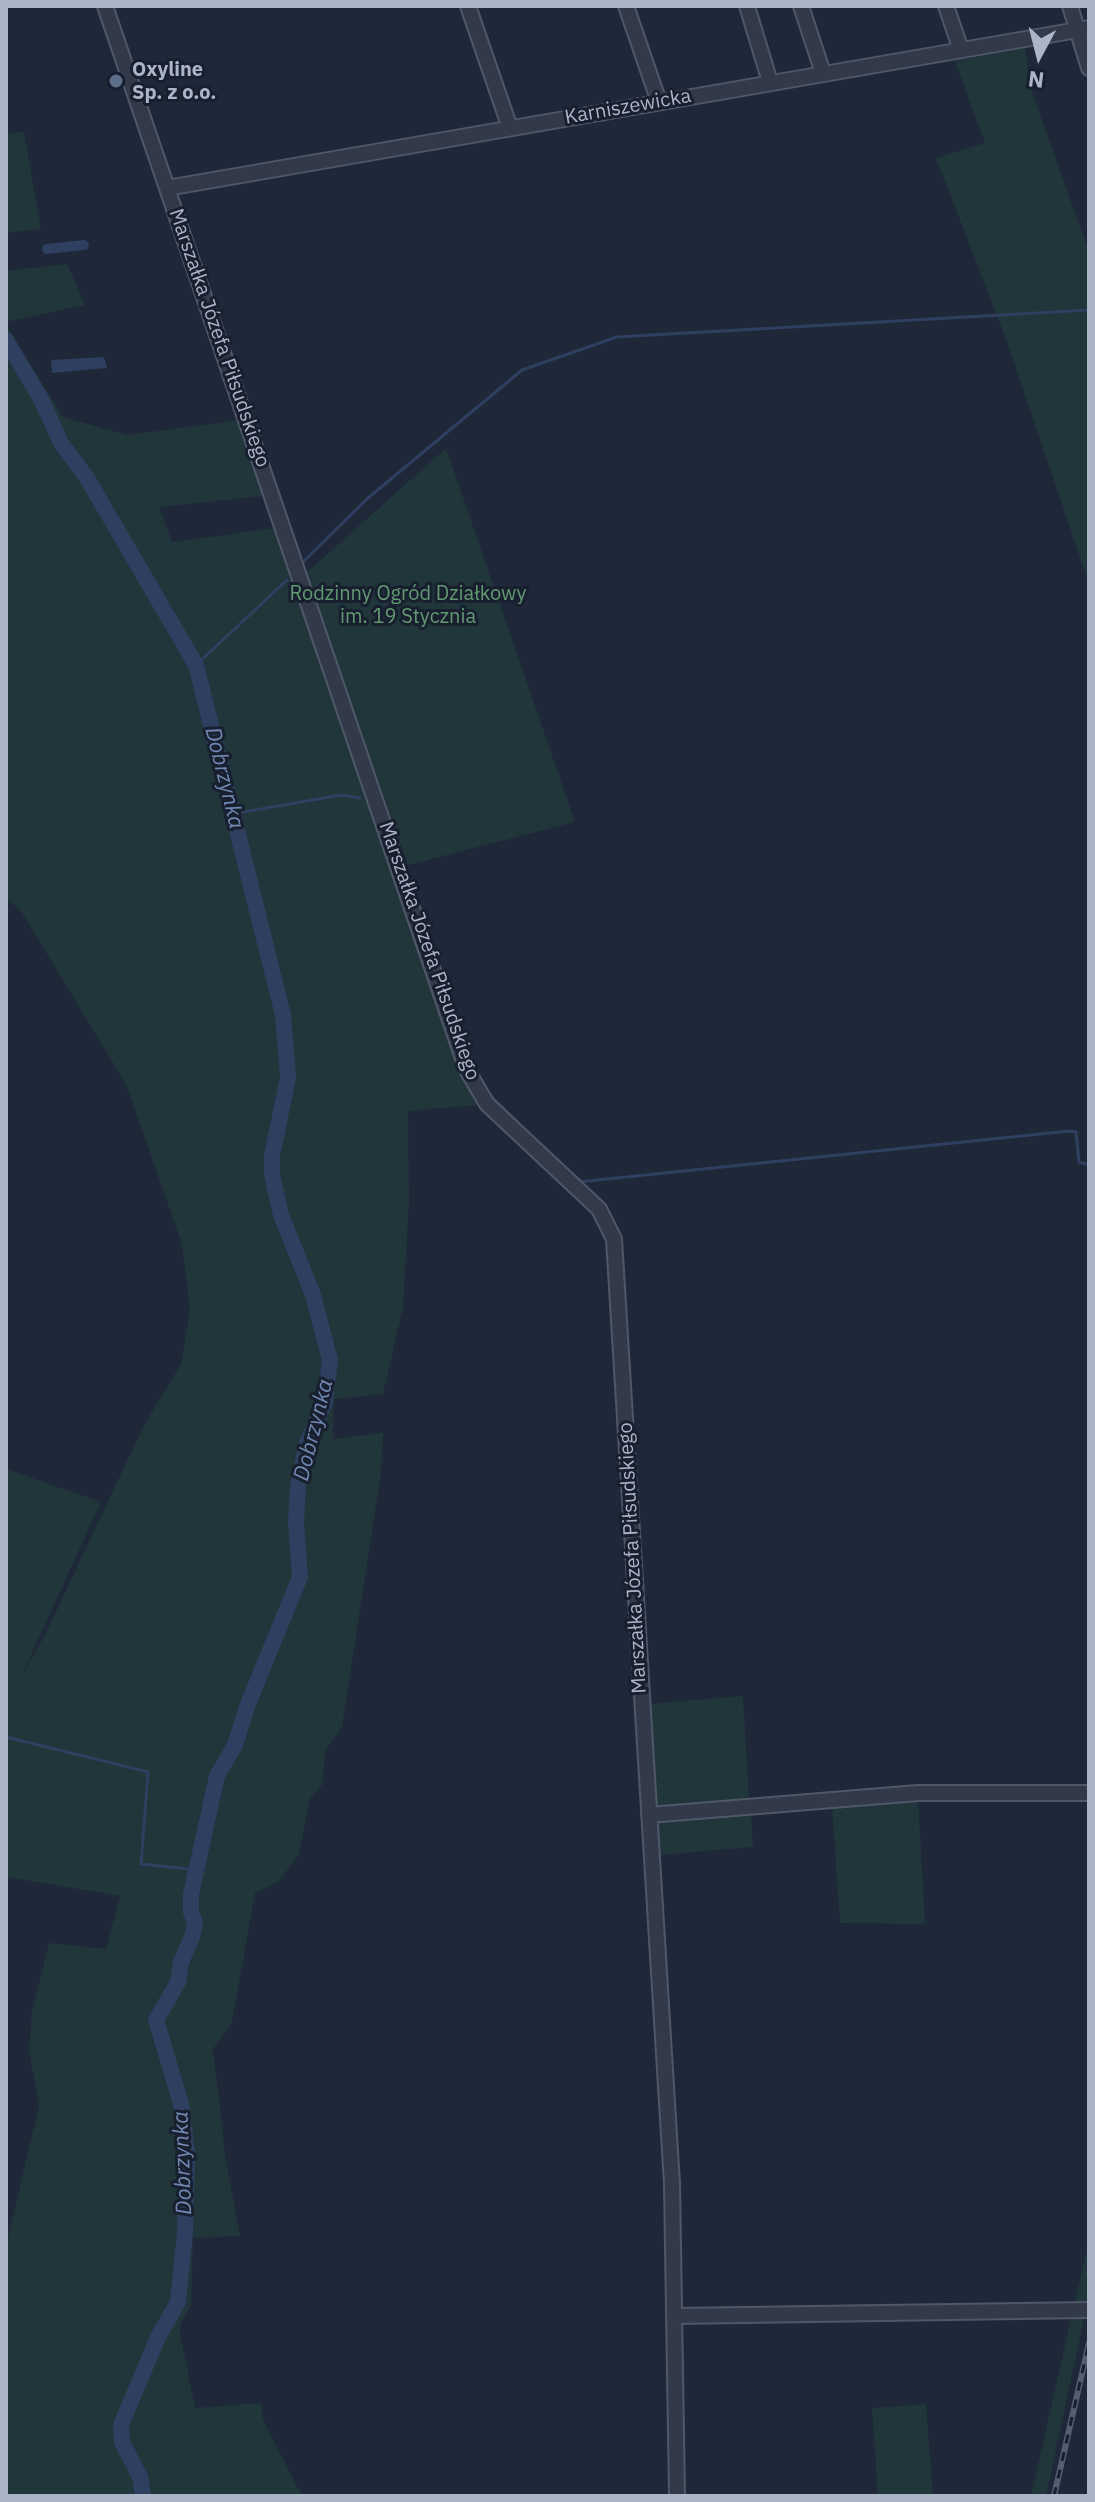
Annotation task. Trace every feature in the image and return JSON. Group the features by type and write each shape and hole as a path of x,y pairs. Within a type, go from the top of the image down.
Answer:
{"street":[{"name":"Marszałka Józefa Piłsudskiego","path":"105,6 467,1070 487,1104 599,1209 614,1239 672,2184 677,2496"},
{"path":"468,6 510,128"},
{"path":"626,6 659,102"},
{"path":"747,6 770,82"},
{"path":"801,6 823,73"},
{"path":"946,6 961,50"},
{"path":"1070,6 1084,29 1089,68"},
{"name":"Karniszewicka","path":"167,188 1084,29"},
{"path":"649,1815 918,1793 1089,1793"},
{"path":"676,2316 1089,2310"}],"green space":[{"path":"1025,48 1031,89 1089,252 1089,584 1006,339 936,158 985,143 955,61"},
{"path":"24,132 41,229 6,233 6,134"},
{"path":"67,264 85,305 6,322 6,271"},
{"path":"6,325 63,417 128,435 248,419 273,495 159,507 172,542 283,527 467,1070 462,1076 480,1105 408,1111 409,1202 403,1308 383,1394 334,1399 333,1439 383,1433 381,1473 342,1727 326,1750 322,1785 310,1799 299,1854 279,1881 255,1893 232,2022 213,2049 226,2161 240,2236 193,2238 191,2305 179,2328 195,2408 261,2403 263,2420 302,2496 6,2496 6,2247 39,2105 29,2050 32,2013 49,1943 106,1949 120,1896 6,1877 6,1469 101,1502 21,1677 46,1633 144,1425 181,1364 190,1309 182,1244 126,1084 21,911 6,898"},
{"name":"Rodzinny Ogród Działkowy im. 19 Stycznia","path":"446,448 575,822 408,865 304,575"},
{"path":"743,1696 749,1801 656,1806 648,1704"},
{"path":"918,1798 925,1924 840,1923 832,1806"},
{"path":"751,1811 753,1847 659,1855 657,1820"},
{"path":"1089,2240 1089,2296 1046,2496 1031,2496"},
{"path":"926,2404 933,2496 878,2496 872,2408"}],"water":[{"path":"104,357 107,368 52,373 51,360"}],"waterway":[{"path":"47,249 84,245"},
{"path":"304,561 368,498 522,370 617,337 1089,310"},
{"name":"Dobrzynka","path":"6,340 41,399 61,443 87,478 196,665 283,1015 288,1077 272,1156 272,1175 281,1215 313,1295 330,1360 325,1402 307,1443 298,1485 296,1522 300,1577 248,1704 235,1745 217,1776 191,1894 191,1912 195,1923 192,1937 181,1962 178,1982 156,2020 181,2104 187,2152 185,2232 178,2302 158,2337 121,2425 122,2442 140,2477 143,2496"},
{"path":"196,665 287,580"},
{"path":"232,814 341,795 360,798"},
{"path":"390,822 409,880"},
{"path":"487,1092 524,1129"},
{"path":"578,1182 1069,1131 1076,1132 1079,1162 1089,1165"},
{"path":"6,1737 148,1772 141,1864 197,1870"}],"railway":[{"path":"1054,2496 1089,2343"}],"place":[{"name":"Oxyline Sp. z o.o.","path":"116,81"}]}
